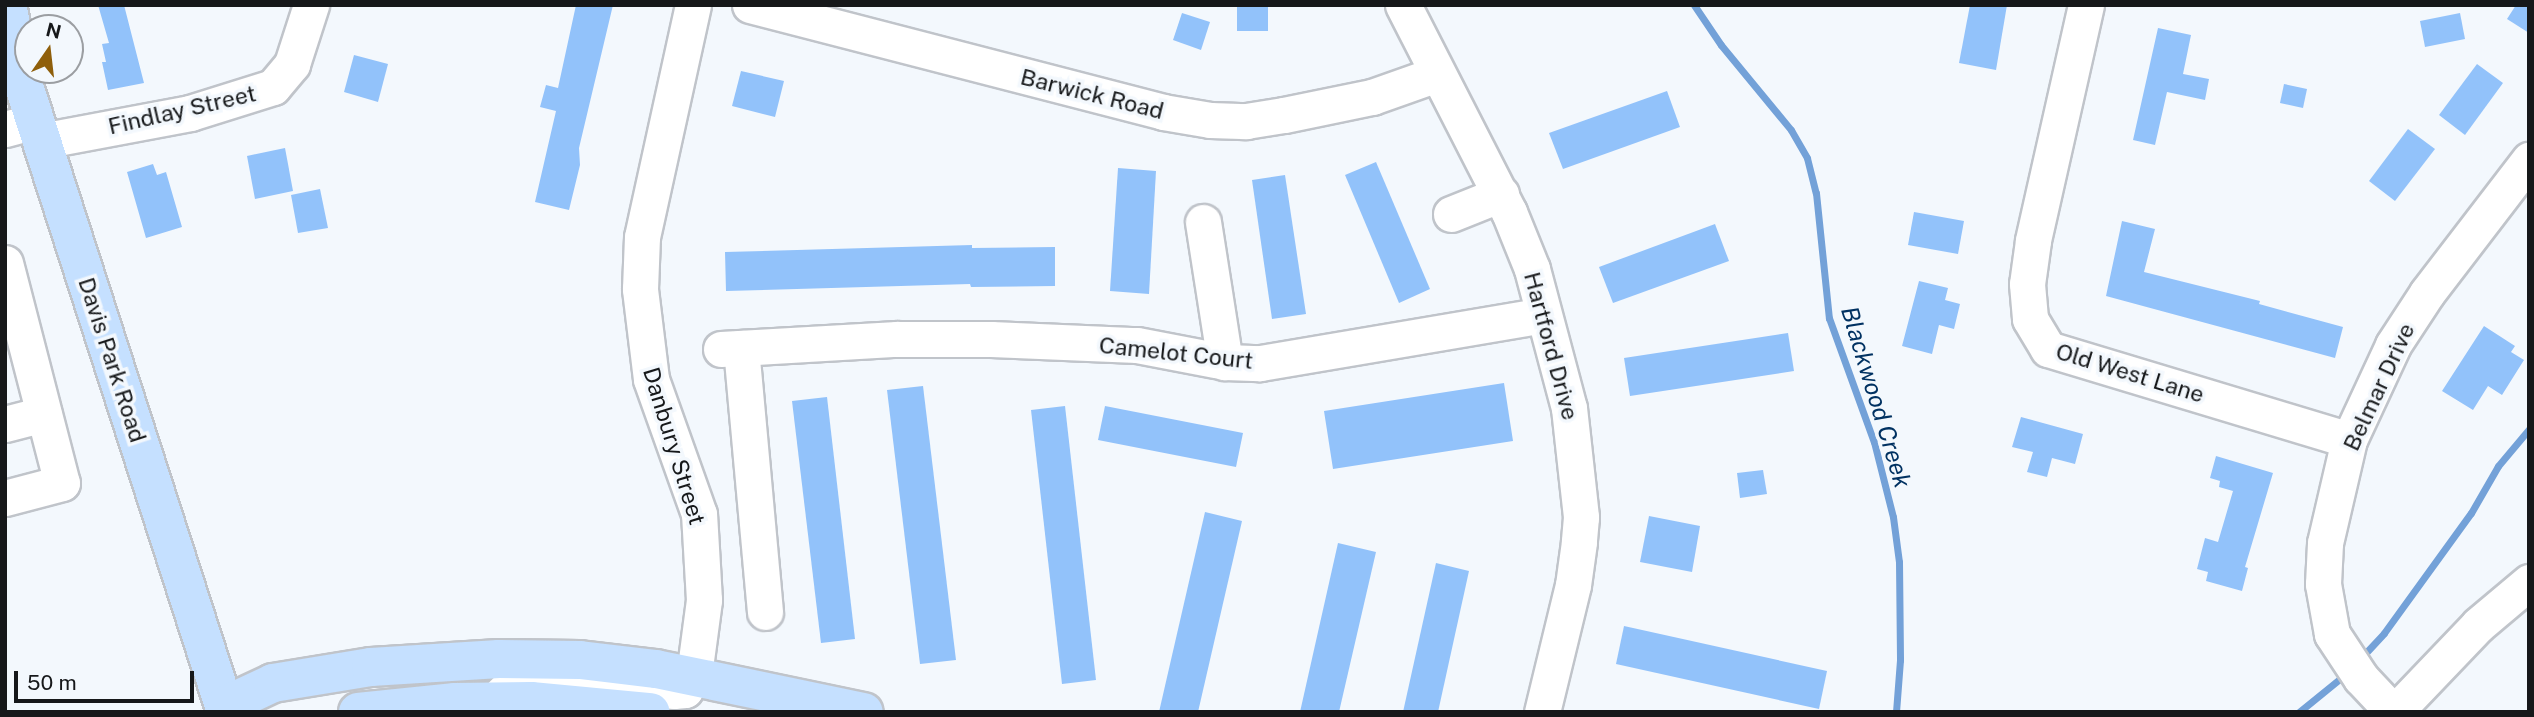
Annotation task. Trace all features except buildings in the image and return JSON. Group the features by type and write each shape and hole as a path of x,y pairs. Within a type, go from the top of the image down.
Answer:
{"main road":[{"name":"Davis Park Road","path":"7,5 23,83 27,130 223,710"},
{"path":"223,710 273,683 371,667 434,661 580,660 694,675 864,712"},
{"path":"379,711 494,701 531,701 650,712"}],"street":[{"name":"Findlay Street","path":"27,130 190,113 273,86 292,64 311,5"},
{"name":"Danbury Street","path":"693,5 642,237 640,289 652,379 699,514 704,600 694,675"},
{"name":"Barwick Road","path":"750,5 1163,113 1210,120 1246,121 1284,115 1372,97 1437,74"},
{"name":"Hartford Drive","path":"1403,5 1501,194 1532,269 1569,408 1581,517 1573,585 1542,712"},
{"name":"Old West Lane","path":"2086,5 2033,241 2027,284 2030,319 2042,340 2048,349 2350,440"},
{"name":"Belmar Drive","path":"2394,712 2361,678 2332,634 2324,592 2325,543 2350,440 2393,345 2413,314 2529,160"},
{"path":"1451,214 1501,194"},
{"path":"1203,222 1225,362"},
{"path":"5,498 62,483 44,414 16,349 7,275"},
{"name":"Camelot Court","path":"765,612 731,349 897,339 991,340 1137,345 1225,362 1260,363 1543,315"},
{"path":"5,424 44,414"},
{"path":"2394,712 2478,625 2529,582"},
{"path":"494,701 514,682 529,680 674,691 685,690 694,675"}],"waterway":[{"name":"Blackwood Creek","path":"1694,5 1721,45 1791,130 1807,158 1816,193 1829,318 1874,442 1893,517 1899,562 1900,660 1896,712"},
{"path":"2360,659 2384,633 2471,513 2498,466 2529,429"},
{"path":"2299,712 2347,673"}]}
